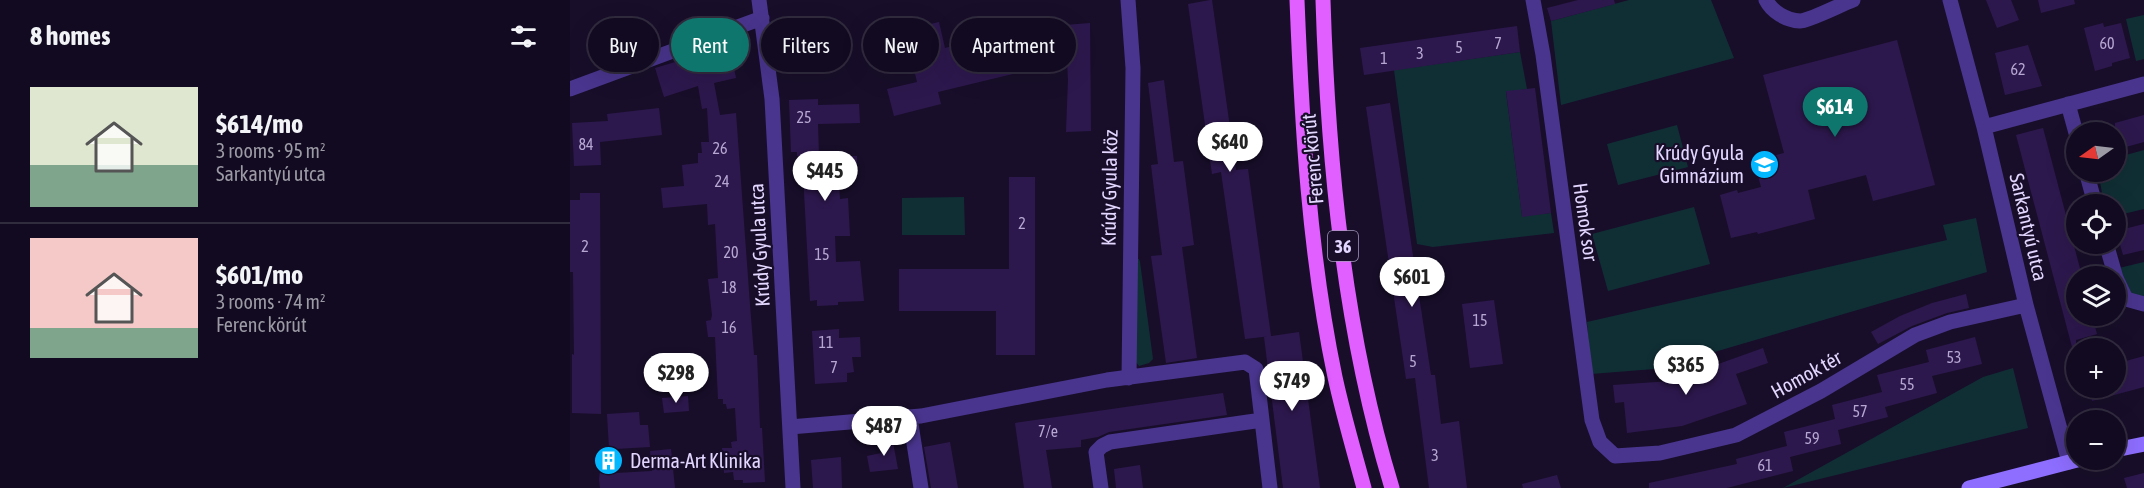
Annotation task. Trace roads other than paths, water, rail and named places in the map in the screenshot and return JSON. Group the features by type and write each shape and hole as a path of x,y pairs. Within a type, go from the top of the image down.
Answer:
{"main road":[{"name":"Ferenc körút","path":"1297,0 1306,164 1318,273 1335,378 1364,488"},
{"name":"Ferenc körút","path":"1323,0 1328,101 1343,250 1363,376 1392,488"}],"street":[{"name":"Krúdy Gyula utca","path":"759,0 762,18"},
{"name":"Krúdy Gyula köz","path":"1128,0 1133,68 1129,378"},
{"name":"Homok sor","path":"1533,0 1543,56 1592,420 1604,447"},
{"path":"1766,0 1770,9 1784,17 1802,21 1853,0"},
{"name":"Sarkantyú utca","path":"1950,0 1984,127 2026,305 2066,432"},
{"path":"570,89 743,23 761,18"},
{"name":"Krúdy Gyula utca","path":"769,72 793,488"},
{"path":"1984,127 2144,84"},
{"path":"2068,104 2073,122"},
{"path":"2109,254 2116,278 2126,299 2144,304"},
{"name":"Homok tér","path":"1604,447 1615,456 1628,456 1687,448 1736,435 1821,391 1915,335 1950,322 2026,305"},
{"path":"790,427 910,418 1129,378 1245,362 1256,369 1270,488"},
{"path":"910,418 921,488"},
{"path":"1101,488 1096,452 1110,442 1262,420"},
{"path":"2126,448 2144,444"},
{"path":"1969,488 2066,463"}],"place":[{"name":"Krúdy Gyula Gimnázium","path":"1765,164"},
{"name":"Derma-Art Klinika","path":"609,460"}]}
